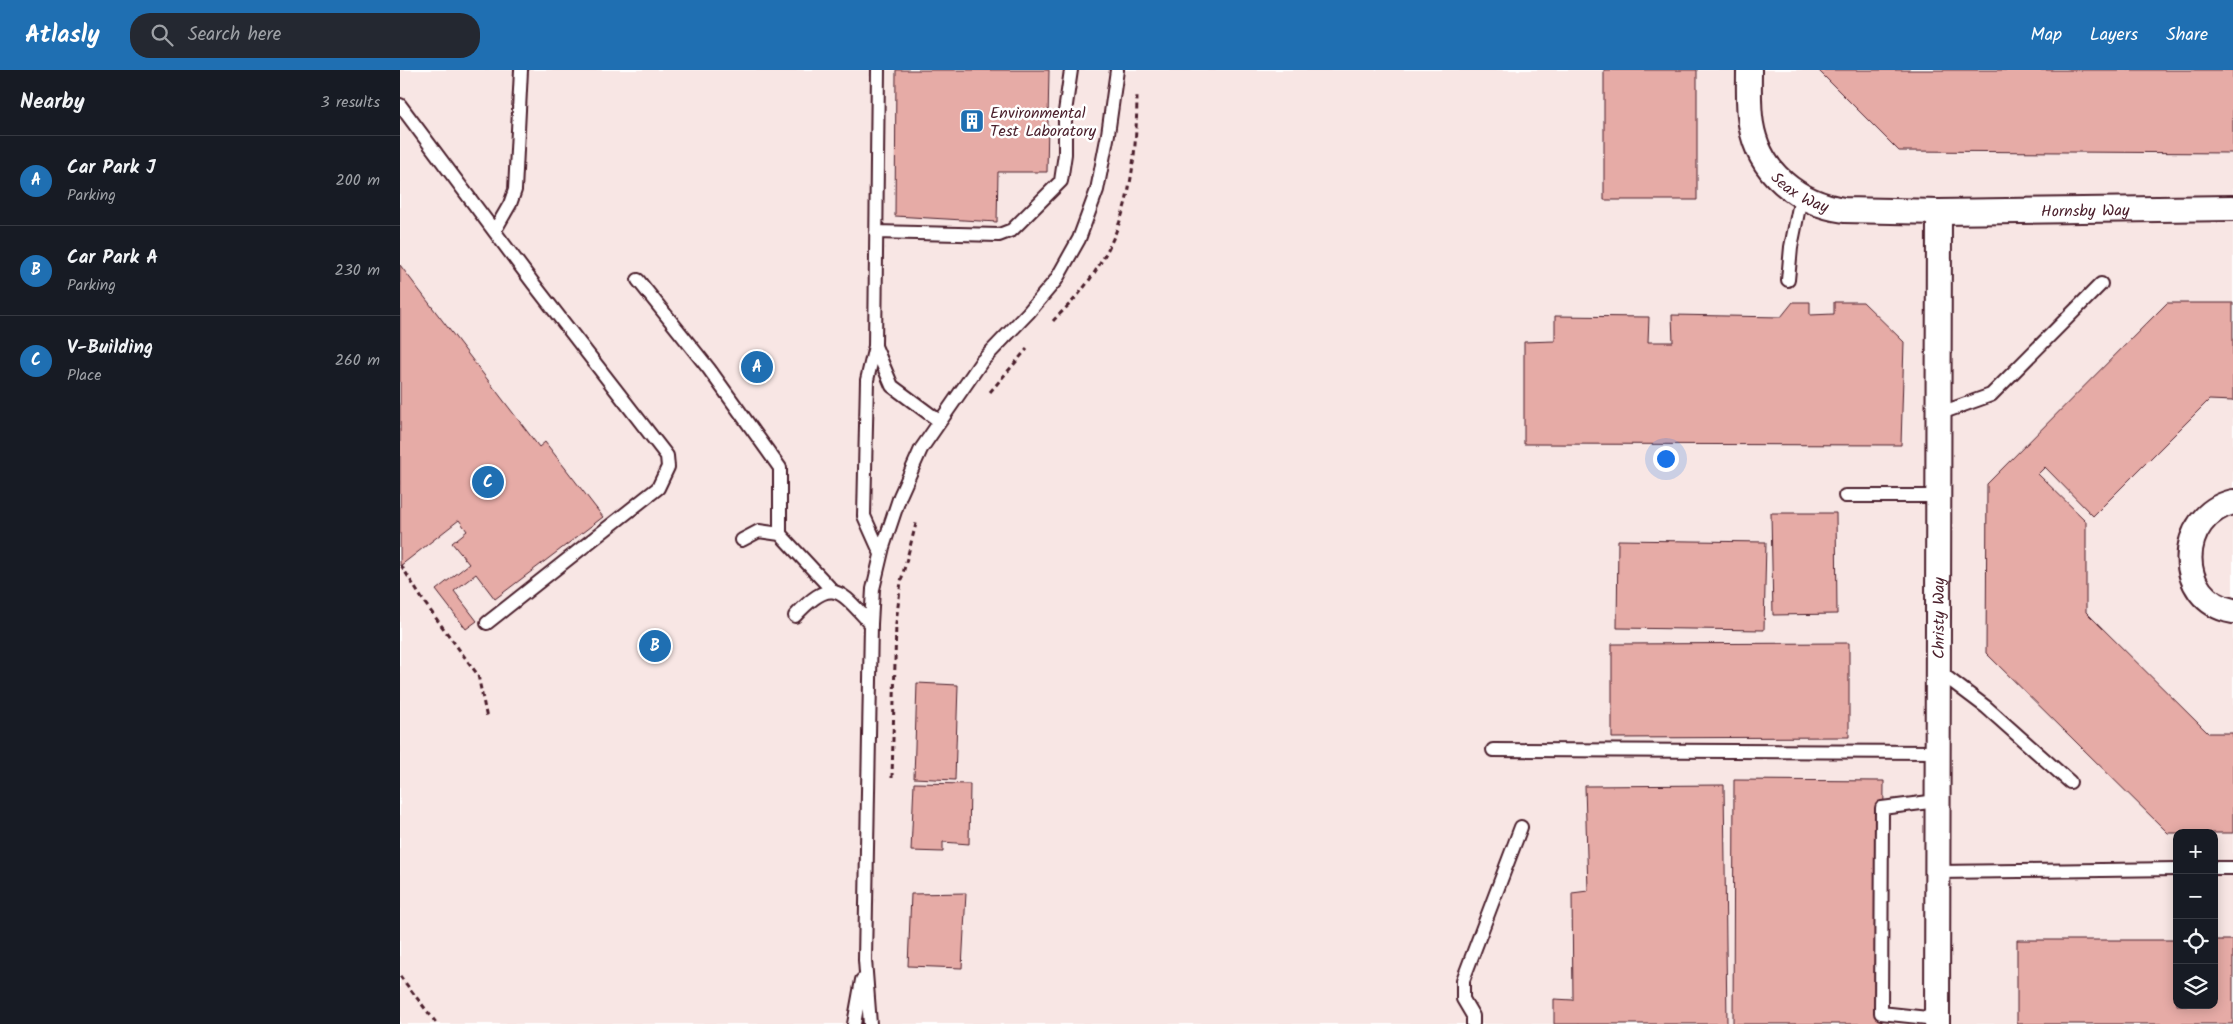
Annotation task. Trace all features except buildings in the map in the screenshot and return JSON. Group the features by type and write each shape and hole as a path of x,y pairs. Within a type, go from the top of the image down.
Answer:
{"street":[{"name":"Seax Way","path":"1749,70 1750,109 1756,143 1763,159 1774,174 1801,197 1814,203 1844,210 1939,212"},
{"name":"Hornsby Way","path":"1939,212 2233,208"},
{"name":"Christy Way","path":"1936,1022 1939,212"},
{"path":"2233,502 2215,509 2204,518 2194,532 2189,559 2192,576 2201,592 2218,606 2233,611"}],"lane":[{"path":"495,230 510,204 515,190 521,70"},
{"path":"878,70 875,346 866,380 864,516 881,554"},
{"path":"876,232 999,235 1012,230 1061,181 1065,154 1064,112 1071,70"},
{"path":"870,1024 865,960 872,624 873,589 881,554 900,496 921,449 982,361 1028,314 1056,280 1078,239 1097,190 1108,134 1117,70"},
{"path":"400,105 544,297 667,456 668,468 658,488 487,623"},
{"path":"1788,280 1791,247 1801,197"},
{"path":"638,280 709,369 780,468 780,534"},
{"path":"1938,414 1991,395 2101,284"},
{"path":"875,346 892,386 939,421"},
{"path":"1845,496 1938,496"},
{"path":"742,540 760,530 780,534 832,590 842,593 872,624"},
{"path":"795,616 806,604 821,594 832,590"},
{"path":"1937,670 1986,707 2070,782"},
{"path":"1493,750 1937,752"},
{"path":"1936,1022 1882,1013 1882,808 1937,801"},
{"path":"1473,1024 1473,1016 1463,999 1463,980 1521,827"},
{"path":"2218,868 2233,868"},
{"path":"1937,872 2173,869"},
{"path":"854,1024 865,960"}],"path":[{"path":"1049,324 1081,291 1104,257 1121,223 1131,182 1137,132 1138,88"},
{"path":"986,396 1031,344"},
{"path":"892,780 896,623 901,581 918,516"},
{"path":"401,565 424,602 478,675 487,719"},
{"path":"400,976 437,1024"}],"shaded area":[{"path":"400,70 2233,70 2233,1024 400,1024"}],"place":[{"name":"Environmental Test Laboratory","path":"972,121"},
{"name":"Car Park J","path":"757,367"},
{"name":"V-Building","path":"488,482"},
{"name":"Car Park A","path":"655,646"}]}
